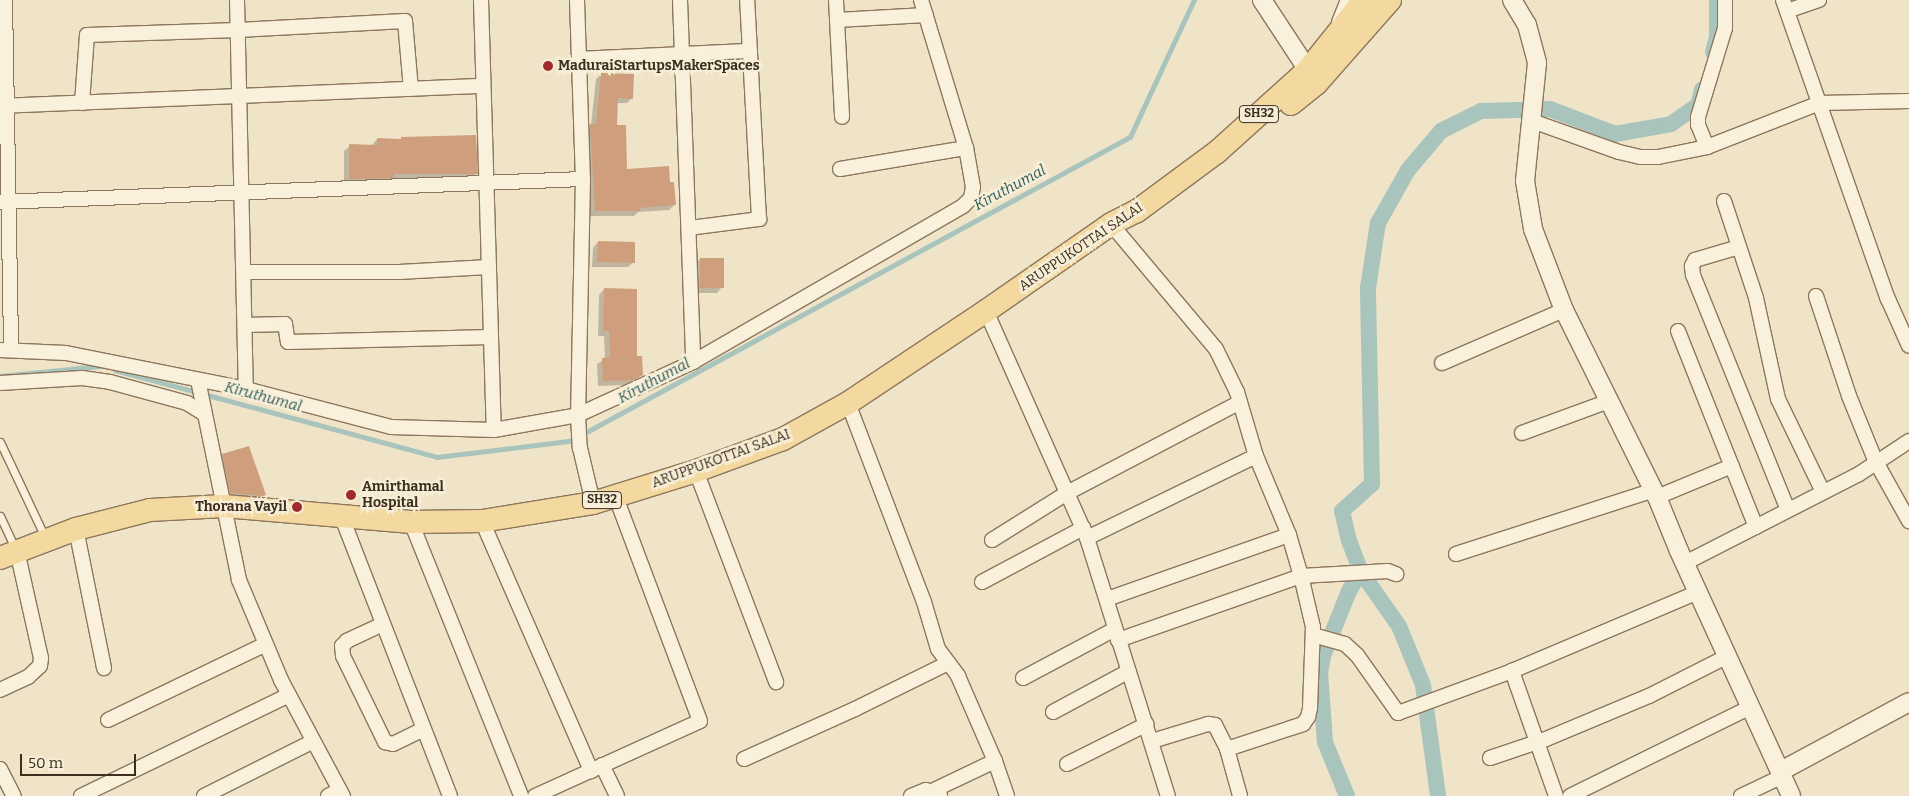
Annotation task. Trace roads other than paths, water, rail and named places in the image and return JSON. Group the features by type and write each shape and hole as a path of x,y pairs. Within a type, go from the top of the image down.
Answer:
{"main road":[{"name":"ARUPPUKOTTAI SALAI","path":"9,555 76,529 150,510 224,506 412,522 482,521 593,503 696,471 784,438 848,403 986,311 1111,224 1137,210 1217,152 1308,70 1336,32 1364,0"},
{"path":"1137,210 1188,186 1219,166 1316,84 1390,0"}],"street":[{"path":"5,0 3,106 6,350 66,353 198,383 246,389 391,427 494,430 579,421 693,362 964,206 971,198 973,187 966,148 924,4 837,20"},
{"path":"237,0 246,389"},
{"path":"481,0 494,430"},
{"path":"577,0 582,179 579,421 580,448 593,503"},
{"path":"680,0 693,362"},
{"path":"688,228 759,219 747,0"},
{"path":"836,0 842,117"},
{"path":"1262,0 1308,70"},
{"path":"1336,32 1340,16 1348,0"},
{"path":"1512,0 1527,25 1537,62 1525,181 1533,229 1564,310 1655,493 1791,796"},
{"path":"1707,147 1698,125 1698,117 1725,28 1725,0"},
{"path":"1819,0 1785,6 1888,299 1909,346"},
{"path":"82,103 87,35 238,30 405,21 411,89"},
{"path":"579,59 750,51"},
{"path":"3,106 483,86"},
{"path":"1532,121 1619,152 1640,157 1658,157 1707,147 1820,103 1909,101"},
{"path":"840,168 966,148"},
{"path":"4,202 582,179"},
{"path":"1724,201 1756,298 1778,399 1823,492"},
{"path":"1111,224 1216,349 1240,402 1256,456 1288,535 1301,576 1313,627 1319,636 1344,644 1366,666 1396,711 1401,712 1512,671 1698,592"},
{"path":"1739,246 1695,260 1692,266 1693,275 1788,510"},
{"path":"244,272 399,272 489,267"},
{"path":"1816,296 1849,396 1876,462 1909,521"},
{"path":"1442,363 1564,310"},
{"path":"986,311 1085,533 1147,724 1168,796"},
{"path":"245,325 285,324 288,342 491,338"},
{"path":"1678,331 1756,527"},
{"path":"0,384 82,378 110,382 202,407"},
{"path":"198,383 239,580 289,695 337,794"},
{"path":"1522,432 1609,401"},
{"path":"992,540 1067,493 1240,402"},
{"path":"848,403 924,602 938,648 958,676 995,761 1007,796"},
{"path":"1685,563 1823,492 1909,441"},
{"path":"982,582 1256,456"},
{"path":"1456,554 1655,493 1732,466"},
{"path":"696,471 776,682"},
{"path":"536,796 700,721 615,495"},
{"path":"341,515 450,796"},
{"path":"482,521 596,768 616,796"},
{"path":"412,522 521,796"},
{"path":"76,529 104,668"},
{"path":"1107,599 1288,535"},
{"path":"0,690 28,677 40,666 41,658 9,555"},
{"path":"1024,678 1117,634 1301,576 1388,570 1396,574"},
{"path":"383,624 347,641 342,646 343,656 385,742 393,744 424,729"},
{"path":"1227,749 1303,724 1308,717 1310,708 1319,636"},
{"path":"108,720 266,644"},
{"path":"1490,758 1536,742 1649,696 1728,656"},
{"path":"744,759 855,709 948,663"},
{"path":"1053,712 1129,671"},
{"path":"1512,671 1556,796"},
{"path":"81,796 289,695"},
{"path":"1741,796 1909,702"},
{"path":"1570,796 1751,707"},
{"path":"1067,764 1147,724"},
{"path":"1152,741 1208,724 1215,725 1227,749 1240,796"},
{"path":"204,796 312,742"},
{"path":"911,796 926,790 937,793 995,761"},
{"path":"0,769 14,796"}],"lane":[{"path":"0,442 46,540"},
{"path":"0,516 9,555"}],"waterway":[{"name":"Kiruthumal","path":"204,394 437,457 570,441 1130,137 1194,0"},
{"path":"1713,52 1717,37 1717,0"},
{"path":"1347,796 1325,742 1320,673 1323,656 1349,591 1361,572 1349,541 1342,511 1372,484 1368,288 1378,223 1408,170 1441,131 1481,111 1550,109 1615,134 1671,124 1698,105 1702,90"},
{"name":"Kiruthumal","path":"0,376 100,366"},
{"name":"Kiruthumal","path":"115,370 197,392"},
{"path":"1361,572 1399,626 1423,685 1438,796"}],"place":[{"name":"MaduraiStartupsMakerSpaces","path":"548,66"},
{"name":"Amirthamal Hospital","path":"351,495"},
{"name":"Thorana Vayil","path":"297,507"}]}
